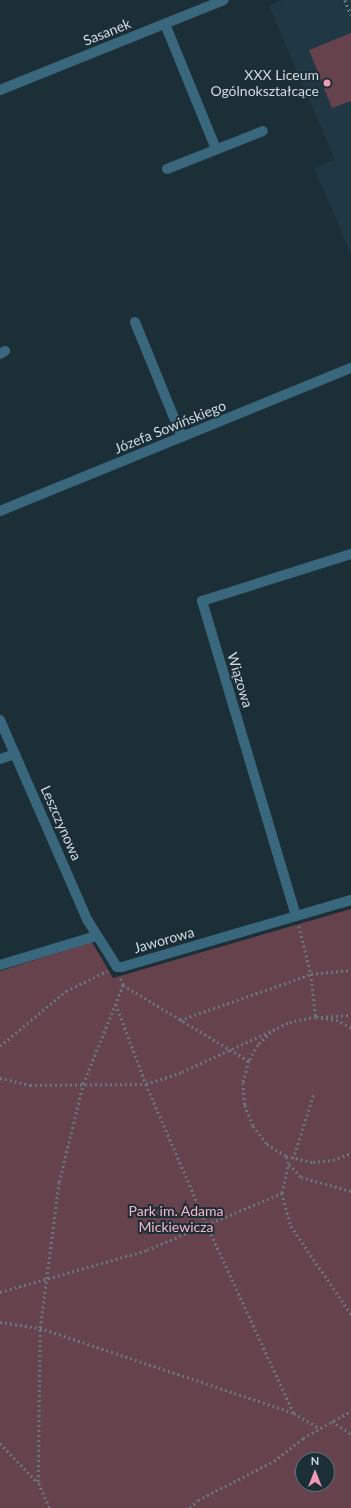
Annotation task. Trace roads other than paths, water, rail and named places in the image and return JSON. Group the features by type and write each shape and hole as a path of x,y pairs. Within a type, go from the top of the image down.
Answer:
{"street":[{"name":"Sasanek","path":"0,90 224,0"},
{"path":"165,24 216,149"},
{"path":"167,169 263,131"},
{"path":"135,322 182,437"},
{"name":"Józefa Sowińskiego","path":"0,511 351,368"},
{"name":"Wiązowa","path":"296,916 202,601 351,554"},
{"name":"Leszczynowa","path":"0,720 96,936"},
{"path":"0,759 15,754"},
{"name":"Jaworowa","path":"96,936 117,967 122,967 351,900"},
{"path":"0,965 96,936"}],"place":[{"name":"XXX Liceum Ogólnokształcące","path":"327,83"}],"park label":[{"name":"Park im. Adama Mickiewicza","path":"176,1220"}]}
